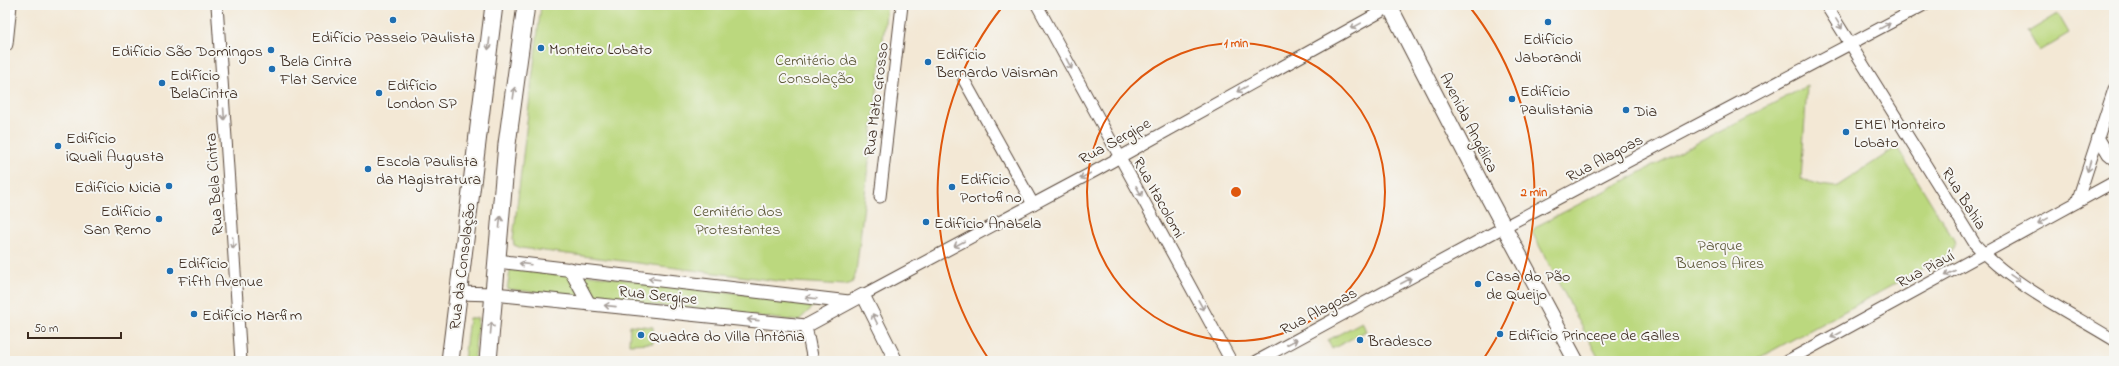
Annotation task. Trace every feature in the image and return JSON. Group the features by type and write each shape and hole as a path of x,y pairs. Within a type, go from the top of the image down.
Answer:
{"main road":[{"path":"5,44 9,5"},
{"name":"Rua da Consolação","path":"450,361 457,293 494,5"},
{"name":"Rua da Consolação","path":"488,361 507,144 526,5"},
{"name":"Avenida Angélica","path":"1391,6 1504,227 1576,361"}],"street":[{"name":"Rua Bela Cintra","path":"217,5 241,361"},
{"name":"Rua Mato Grosso","path":"880,197 902,5"},
{"name":"Rua Itacolomi","path":"1037,5 1232,361"},
{"name":"Rua Bahia","path":"1826,5 1971,238 1984,254 2013,277 2114,340"},
{"name":"Rua Alagoas","path":"1257,361 1504,227 1924,5"},
{"name":"Rua Sergipe","path":"457,293 494,294 806,326 1120,157 1391,6"},
{"path":"964,80 1033,204"},
{"path":"2078,202 2114,89"},
{"path":"2098,137 2108,154 2114,159"},
{"name":"Rua Piauí","path":"1787,361 2114,182"},
{"name":"Rua Sergipe","path":"497,261 849,302"},
{"path":"570,269 589,304"},
{"path":"863,295 896,361"},
{"path":"806,326 813,361"}],"green space":[{"name":"Cemitério da Consolação","path":"541,5 887,5 856,273 852,283 845,285 778,281 521,248 514,245 513,239"},
{"path":"2058,14 2069,33 2039,51 2028,32"},
{"name":"Parque Buenos Aires","path":"1807,86 1801,179 1820,185 1836,187 1897,147 1954,240 1955,246 1950,254 1753,361 1600,361 1532,232 1537,226"},
{"path":"511,266 569,273 583,298 507,289"},
{"path":"575,273 817,303 798,321 589,298"},
{"path":"469,318 478,318 474,361 464,361"},
{"path":"1362,322 1366,331 1332,349 1328,340"},
{"name":"Quadra do Villa Antônia","path":"630,325 653,327 653,343 629,344"}],"place":[{"name":"Edifício Passeio Paulista","path":"393,20"},
{"name":"Edifício Jaborandi","path":"1548,22"},
{"name":"Monteiro Lobato","path":"541,48"},
{"name":"Edifício São Domingos","path":"271,50"},
{"name":"Edifício Bernardo Vaisman","path":"928,62"},
{"name":"Bela Cintra Flat Service","path":"272,69"},
{"name":"Edifício BelaCintra","path":"162,83"},
{"name":"Edifício London SP","path":"379,93"},
{"name":"Edifício Paulistania","path":"1512,99"},
{"name":"Dia","path":"1626,110"},
{"name":"EMEI Monteiro Lobato","path":"1846,132"},
{"name":"Edifício iQuali Augusta","path":"58,146"},
{"name":"Escola Paulista da Magistratura","path":"368,169"},
{"name":"Edifício Nicia","path":"169,186"},
{"name":"Edifício Portofino","path":"952,187"},
{"name":"Edifício San Remo","path":"159,219"},
{"name":"Edifício Anabela","path":"926,222"},
{"name":"Edifício Fifth Avenue","path":"170,271"},
{"name":"Casa do Pão de Queijo","path":"1478,284"},
{"name":"Edifício Marfim","path":"194,314"},
{"name":"Edifício Princepe de Galles","path":"1500,334"},
{"name":"Quadra do Villa Antônia","path":"641,335"},
{"name":"Bradesco","path":"1360,340"}],"park label":[{"name":"Cemitério dos Protestantes","path":"738,219"}]}
